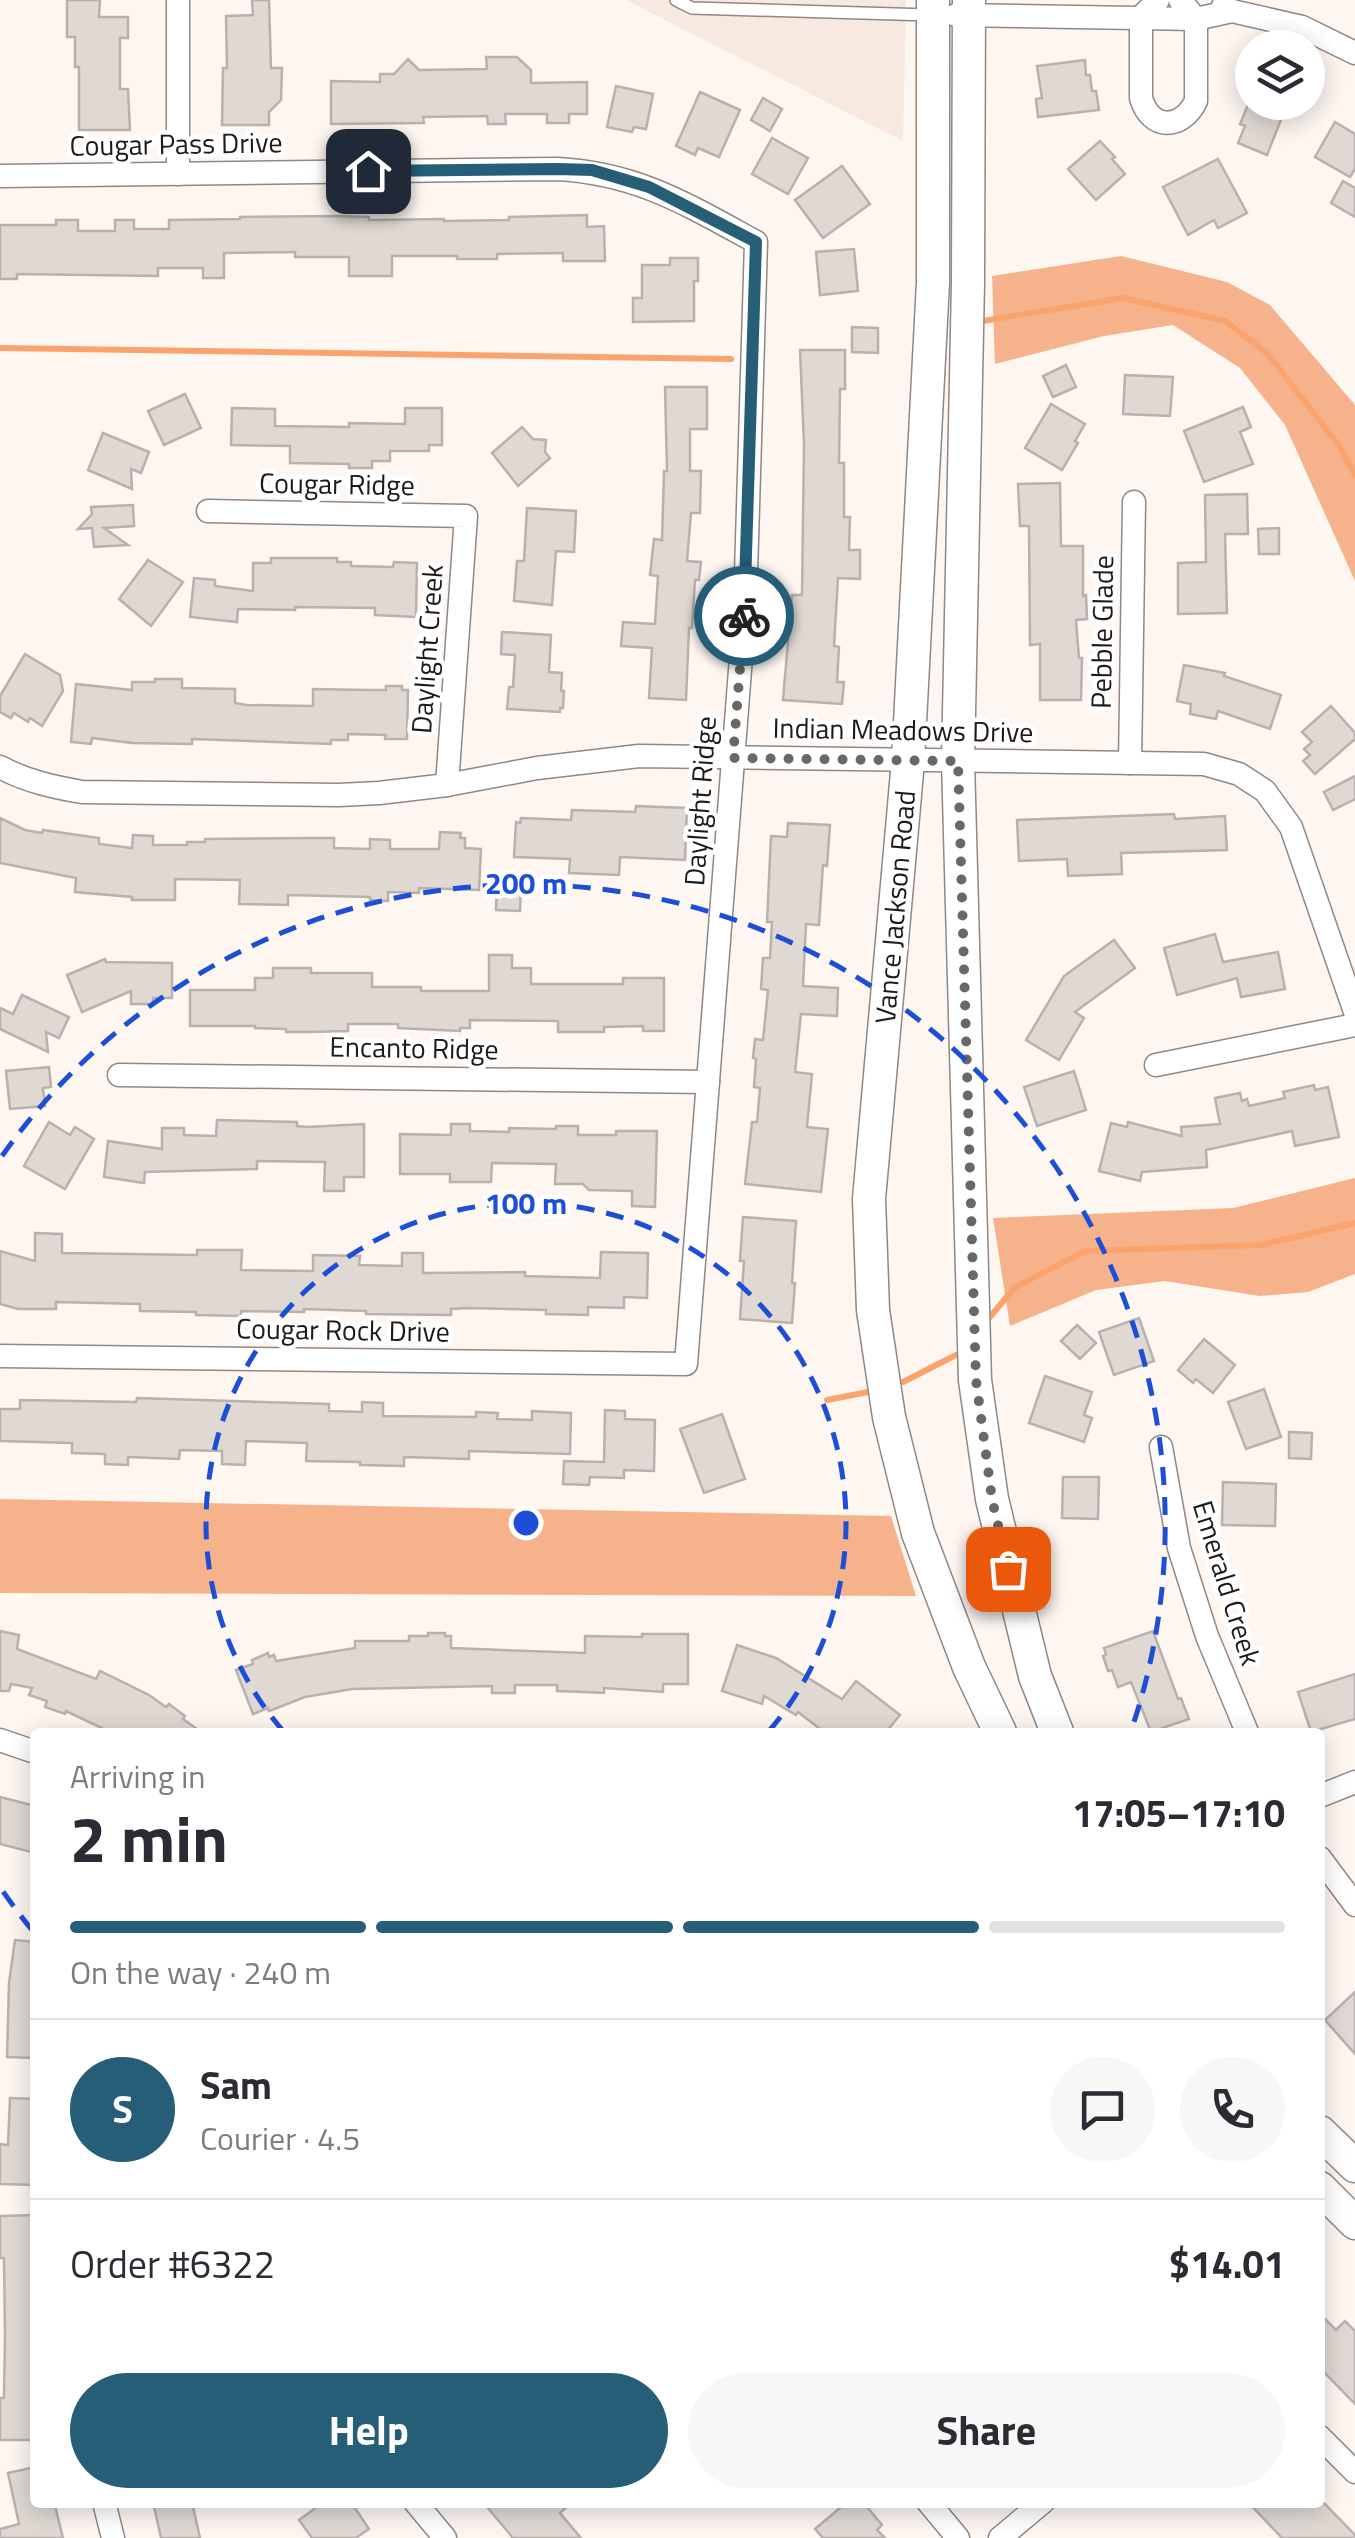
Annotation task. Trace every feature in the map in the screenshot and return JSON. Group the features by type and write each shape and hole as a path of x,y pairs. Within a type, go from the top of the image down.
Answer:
{"main road":[{"name":"Vance Jackson Road","path":"933,7 933,282 908,761 869,1199 873,1310 889,1418 918,1532 969,1667 998,1728"},
{"name":"Vance Jackson Road","path":"969,8 968,282 958,761 976,1380 992,1499 1035,1676 1055,1728"},
{"path":"1325,2137 1355,2166"},
{"path":"1325,2193 1355,2223"}],"street":[{"path":"178,0 178,174"},
{"path":"1158,0 1141,17 1142,98 1152,118 1166,123 1181,121 1196,101 1196,18 1180,0"},
{"path":"933,7 1196,18 1222,6 1302,27 1355,53"},
{"name":"Cougar Pass Drive","path":"0,176 592,170 649,187 756,242"},
{"name":"Daylight Ridge","path":"686,1364 746,591 756,242"},
{"name":"Pebble Glade","path":"1130,763 1134,502"},
{"name":"Cougar Ridge","path":"208,511 466,516"},
{"name":"Daylight Creek","path":"447,785 466,516"},
{"name":"Indian Meadows Drive","path":"0,767 50,786 82,792 339,794 447,785 578,762 639,756 1204,764 1239,774 1265,791 1291,827 1355,1012"},
{"path":"1156,1065 1355,1025"},
{"name":"Encanto Ridge","path":"119,1075 708,1082"},
{"name":"Cougar Rock Drive","path":"0,1356 686,1364"},
{"name":"Emerald Creek","path":"1161,1448 1180,1548 1207,1636 1245,1728"},
{"path":"0,1740 30,1750"},
{"path":"1325,1794 1355,1782"},
{"path":"1325,1865 1355,1906"},
{"path":"1325,2442 1355,2472"},
{"path":"106,2508 113,2538"},
{"path":"420,2508 445,2538"},
{"path":"933,2508 958,2538"},
{"path":"1000,2538 1037,2508"}],"lane":[{"path":"676,0 692,8 933,7"}],"shaded area":[{"path":"626,0 906,0 903,141"},
{"path":"1121,256 1227,282 1270,305 1355,405 1355,581 1285,425 1240,368 1173,325 1104,336 995,364 992,276"},
{"path":"1355,1178 1355,1274 1308,1292 1260,1296 1165,1281 1096,1290 1010,1326 993,1218 1233,1208"},
{"path":"0,1499 891,1516 916,1596 0,1593"}],"building":[{"path":"67,0 100,0 99,17 128,17 128,38 120,38 120,89 128,89 130,130 79,130 79,67 75,67 75,37 67,37"},
{"path":"252,0 269,0 271,68 282,68 281,100 269,112 269,125 222,125 226,16 253,15"},
{"path":"486,57 517,57 531,70 531,83 587,82 587,114 569,114 569,123 547,123 547,114 505,114 506,124 488,124 487,116 423,117 424,123 331,124 331,81 380,82 380,74 394,74 408,59 419,70 487,69"},
{"path":"1085,60 1086,75 1090,75 1092,91 1096,91 1099,110 1038,117 1036,99 1042,98 1037,66"},
{"path":"616,86 653,94 646,129 634,127 632,132 607,127"},
{"path":"700,92 740,110 719,157 698,148 695,155 676,146"},
{"path":"763,98 782,109 770,131 751,120"},
{"path":"1242,120 1281,120 1267,155 1238,143 1245,126 1240,124"},
{"path":"1335,122 1355,134 1355,169 1350,177 1315,157"},
{"path":"772,138 808,158 788,194 752,174"},
{"path":"1100,141 1125,174 1096,200 1068,169"},
{"path":"1218,159 1247,213 1218,228 1214,220 1188,235 1163,187"},
{"path":"842,166 870,204 823,238 795,200"},
{"path":"1343,181 1355,188 1355,217 1331,203"},
{"path":"587,215 587,227 604,226 605,261 563,261 563,253 497,254 497,259 392,256 392,276 349,276 349,257 295,257 295,252 224,253 224,278 203,278 203,268 158,268 158,276 17,274 17,279 0,279 0,225 56,225 56,220 78,220 78,231 115,231 115,220 134,220 134,229 169,229 169,220 240,217 444,221"},
{"path":"854,249 858,291 820,295 816,252"},
{"path":"670,258 698,258 694,321 633,322 633,298 642,298 642,265 670,265"},
{"path":"852,327 878,328 878,353 852,352"},
{"path":"800,350 845,350 839,463 844,463 844,517 850,517 849,550 860,550 860,579 838,578 834,646 839,647 837,682 844,682 842,704 783,700 792,595 802,595 804,444"},
{"path":"1066,365 1076,387 1053,397 1043,376"},
{"path":"1125,375 1173,377 1170,416 1123,414"},
{"path":"665,387 707,387 707,429 690,429 690,471 701,471 700,513 691,513 687,561 701,562 689,628 686,700 649,698 652,648 621,646 623,622 655,624 658,576 650,575 654,539 662,540 667,471"},
{"path":"185,394 201,428 164,445 148,411"},
{"path":"1051,404 1085,424 1062,470 1025,448"},
{"path":"1243,407 1251,427 1240,432 1253,464 1204,482 1184,431"},
{"path":"232,408 275,409 275,426 349,427 349,423 405,424 405,408 442,408 442,445 429,445 429,451 390,451 390,461 372,461 372,468 290,463 290,446 231,445"},
{"path":"522,427 533,439 546,440 545,452 550,458 518,486 492,453"},
{"path":"103,433 149,452 141,473 131,469 132,489 88,470"},
{"path":"1060,483 1061,546 1083,546 1087,619 1076,620 1082,658 1081,700 1040,700 1040,644 1030,645 1029,526 1020,526 1018,484"},
{"path":"1247,494 1248,534 1225,534 1227,613 1178,614 1178,563 1206,562 1205,495"},
{"path":"133,505 134,526 104,528 128,545 94,547 92,528 78,529 92,514 91,507"},
{"path":"527,508 576,511 574,552 556,551 552,605 514,601 517,561 524,561"},
{"path":"1279,528 1279,554 1259,554 1258,529"},
{"path":"271,558 337,558 337,562 351,562 351,566 417,563 416,617 375,615 375,608 295,607 238,609 237,622 190,617 194,578 215,580 215,586 253,591 253,563 271,563"},
{"path":"148,560 183,582 151,626 119,599"},
{"path":"502,632 551,635 549,672 562,673 560,712 507,709 515,655 501,654"},
{"path":"25,654 60,675 63,691 42,726 30,718 28,722 14,713 11,718 0,712 0,696"},
{"path":"1184,665 1225,673 1224,676 1281,695 1270,729 1218,711 1216,719 1190,714 1191,704 1177,701"},
{"path":"182,679 182,688 235,689 235,703 247,705 313,706 313,689 386,690 386,686 402,686 402,690 408,690 407,739 348,734 348,740 331,740 331,744 192,739 192,744 132,743 92,738 91,744 71,742 76,684 132,690 132,682"},
{"path":"1331,706 1355,733 1355,739 1315,774 1303,761 1310,755 1304,749 1312,742 1302,732"},
{"path":"1355,776 1355,799 1333,810 1324,792"},
{"path":"636,806 687,808 685,860 620,857 619,875 569,873 570,859 514,857 516,822 520,823 521,818 571,820 572,810 635,812"},
{"path":"1174,814 1175,819 1225,816 1227,850 1121,853 1122,874 1068,876 1067,859 1019,861 1017,820"},
{"path":"0,818 25,830 99,838 99,844 132,848 133,835 153,836 153,845 187,845 205,839 334,838 334,848 370,849 370,839 390,840 390,849 439,849 440,832 461,833 465,848 481,849 479,890 419,888 419,893 388,892 388,901 288,895 288,905 239,904 240,880 175,879 175,900 132,900 75,892 76,878 0,863"},
{"path":"788,823 830,825 819,925 806,924 803,986 838,988 837,1016 801,1014 795,1072 812,1074 807,1127 828,1129 821,1192 745,1184 760,1088 754,1087 755,1039 763,1040 768,990 761,989 763,958 770,958 772,922 767,922 771,836 787,837"},
{"path":"497,886 521,886 520,911 496,910"},
{"path":"1215,934 1223,962 1278,952 1285,989 1241,997 1237,978 1177,995 1164,948"},
{"path":"1114,940 1135,968 1075,1012 1084,1018 1059,1060 1026,1040 1064,976"},
{"path":"489,955 512,955 512,968 531,968 531,984 623,984 623,978 664,978 664,1031 643,1031 643,1026 604,1027 604,1032 558,1032 558,1021 470,1020 470,1028 460,1031 398,1028 398,1024 348,1024 348,1031 310,1032 255,1026 190,1026 190,990 255,990 255,978 273,978 273,968 311,968 311,973 372,973 372,987 489,991"},
{"path":"105,959 172,963 172,998 153,998 153,1004 131,1004 131,991 82,1012 67,975"},
{"path":"22,995 69,1017 59,1038 46,1032 48,1052 0,1029 0,1008 13,1014"},
{"path":"49,1067 51,1087 43,1088 45,1106 10,1109 6,1071"},
{"path":"1074,1071 1086,1110 1037,1126 1024,1087"},
{"path":"1314,1085 1315,1090 1328,1087 1339,1137 1295,1146 1292,1131 1206,1150 1207,1167 1142,1172 1140,1181 1099,1171 1111,1123 1127,1127 1128,1122 1182,1136 1181,1127 1220,1124 1215,1098 1240,1093 1249,1106 1285,1098 1283,1092"},
{"path":"217,1120 297,1122 297,1126 307,1127 364,1124 364,1177 344,1177 344,1191 324,1191 325,1162 257,1161 257,1169 145,1172 144,1183 104,1177 108,1141 162,1149 162,1128 184,1128 184,1135 216,1136"},
{"path":"49,1122 70,1135 75,1127 94,1139 65,1189 24,1166"},
{"path":"451,1124 470,1124 470,1131 509,1132 509,1128 578,1126 578,1135 657,1131 655,1207 632,1206 632,1191 555,1184 556,1164 492,1163 491,1182 450,1182 450,1174 400,1174 400,1134 451,1135"},
{"path":"743,1217 796,1221 792,1323 740,1319"},
{"path":"35,1233 62,1234 62,1253 197,1255 197,1250 242,1250 241,1270 313,1271 313,1255 360,1256 359,1265 402,1266 402,1253 423,1253 423,1273 525,1272 525,1276 600,1278 601,1252 648,1253 647,1298 624,1297 624,1308 588,1307 588,1315 469,1308 451,1309 451,1315 304,1309 241,1311 241,1316 140,1311 140,1304 56,1302 56,1309 18,1309 0,1304 0,1251 35,1261"},
{"path":"1139,1318 1154,1361 1114,1375 1099,1332"},
{"path":"1077,1325 1096,1343 1080,1359 1061,1341"},
{"path":"1204,1339 1235,1365 1213,1393 1178,1370"},
{"path":"1045,1376 1092,1392 1084,1415 1092,1418 1084,1442 1029,1423"},
{"path":"1264,1389 1281,1437 1246,1449 1228,1402"},
{"path":"137,1398 329,1404 329,1411 362,1412 362,1402 383,1403 383,1416 476,1417 476,1412 498,1413 497,1419 532,1420 532,1411 571,1413 570,1454 469,1451 469,1459 404,1457 404,1466 360,1465 306,1461 307,1443 246,1441 245,1465 222,1464 222,1451 180,1450 179,1459 128,1457 128,1465 105,1464 105,1454 72,1453 72,1443 0,1441 0,1409 20,1409 20,1400 136,1402"},
{"path":"605,1410 625,1411 625,1419 655,1420 654,1471 624,1470 624,1478 590,1477 589,1485 563,1484 564,1461 604,1462"},
{"path":"722,1414 745,1479 704,1493 680,1429"},
{"path":"1289,1432 1312,1433 1311,1459 1289,1458"},
{"path":"1063,1477 1099,1477 1098,1519 1062,1518"},
{"path":"1223,1482 1276,1484 1275,1526 1222,1525"},
{"path":"0,1631 19,1635 17,1649 96,1679 100,1671 166,1707 169,1704 195,1728 102,1728 66,1711 65,1714 45,1707 47,1701 29,1695 32,1688 11,1684 9,1691 0,1691"},
{"path":"1153,1631 1189,1719 1149,1728 1131,1682 1118,1687 1112,1670 1108,1671 1104,1648"},
{"path":"688,1634 688,1684 663,1684 663,1692 604,1688 604,1693 557,1691 557,1685 515,1685 515,1693 492,1693 492,1686 352,1689 305,1697 253,1714 236,1670 268,1653 276,1661 355,1648 355,1641 409,1641 409,1636 451,1636 451,1648 585,1653 585,1636"},
{"path":"737,1645 776,1658 842,1699 856,1681 900,1715 889,1728 819,1728 798,1712 796,1715 764,1696 762,1704 722,1691"},
{"path":"1355,1674 1355,1719 1310,1728 1298,1692"},
{"path":"0,1797 30,1805 30,1852 0,1844"},
{"path":"15,1940 30,1942 30,2058 7,2057 9,1983"},
{"path":"1355,1992 1355,2054 1325,2020"},
{"path":"10,2098 30,2099 30,2185 0,2184 0,2144 8,2145"},
{"path":"30,2215 30,2440 0,2440 5,2336 0,2216"},
{"path":"1325,2319 1336,2330 1345,2321 1355,2331 1355,2404 1325,2373"},
{"path":"30,2468 30,2508 56,2508 63,2538 0,2538 0,2529 19,2524 8,2473"},
{"path":"1325,2504 1355,2535 1355,2538 1282,2538 1254,2508 1325,2508"},
{"path":"154,2508 193,2508 200,2538 161,2538"},
{"path":"316,2508 355,2508 369,2529 356,2538 312,2538 299,2520"},
{"path":"488,2508 565,2508 560,2513 581,2538 513,2538"},
{"path":"840,2508 868,2508 882,2525 877,2530 885,2538 823,2538 815,2529"}],"waterway":[{"path":"983,321 1123,298 1225,321 1267,353 1340,447 1355,475"},
{"path":"0,348 731,359"},
{"path":"990,1317 1014,1288 1085,1251 1261,1245 1355,1223"},
{"path":"903,1382 956,1355"},
{"path":"827,1400 868,1392"}],"way so far":[{"path":"744,616 733,758 958,761 976,1380 992,1499 1008,1569"}],"route":[{"path":"368,171 592,170 649,187 756,242 744,616"}]}
